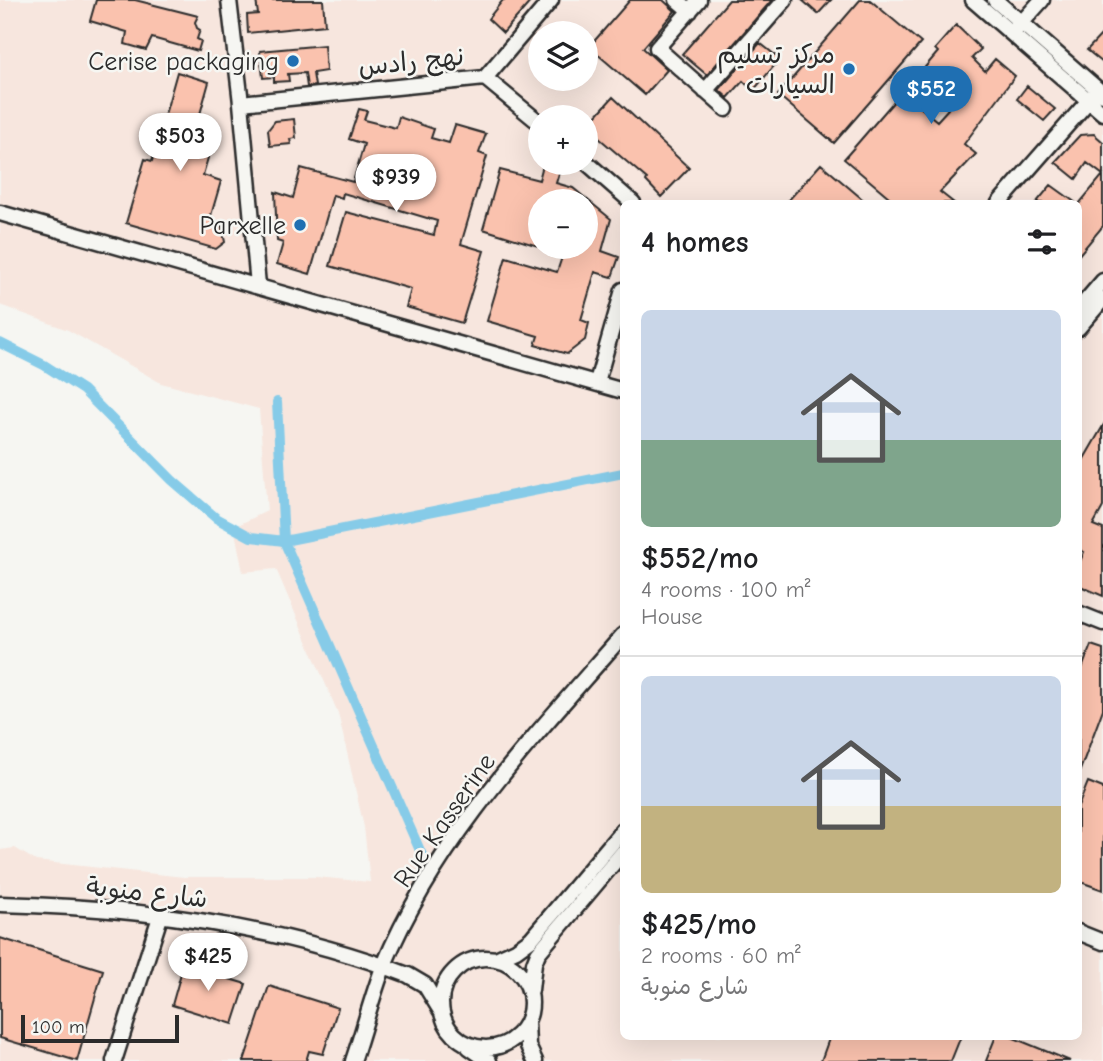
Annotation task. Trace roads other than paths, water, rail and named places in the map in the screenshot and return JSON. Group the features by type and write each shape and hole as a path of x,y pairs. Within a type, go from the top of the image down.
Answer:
{"street":[{"path":"229,0 258,285"},
{"name":"نهج رادس","path":"241,103 485,78 551,0"},
{"path":"677,0 695,6 657,48 726,109"},
{"path":"705,91 785,0"},
{"path":"972,0 1016,29 1097,95 1103,114"},
{"path":"995,0 1016,29"},
{"path":"1016,29 1042,0"},
{"path":"485,78 528,113"},
{"path":"1002,200 1097,95"},
{"path":"598,172 630,200"},
{"path":"0,213 620,390"},
{"path":"1082,305 1103,281"},
{"path":"1082,323 1103,299"},
{"path":"597,382 620,301"},
{"path":"1082,615 1103,624"},
{"name":"Rue Kasserine","path":"353,1061 384,966 426,884 474,813 525,748 620,638"},
{"path":"496,959 516,950 531,939 620,834"},
{"path":"459,1040 474,1047 489,1048 505,1044 518,1035 531,1009 534,963 538,953 620,856"},
{"name":"شارع منوبة","path":"0,904 98,910 230,926 279,936 408,975"},
{"path":"114,1061 160,917"},
{"path":"1082,934 1103,942"},
{"path":"408,975 431,977 454,971 466,962 481,958 496,959 512,966 524,979 530,995"},
{"path":"441,1011 443,990 454,971"},
{"path":"408,975 425,985 441,1011 447,1027 459,1040 489,1061"},
{"path":"527,1021 528,1046 535,1061"}],"waterway":[{"path":"0,343 44,365 83,390 172,480 216,518 251,537 284,541 620,474"},
{"path":"277,402 284,541 422,855"}],"place":[{"name":"Cerise packaging","path":"293,61"},
{"name":"مركز تسليم السيارات","path":"849,69"},
{"name":"Parxelle","path":"300,225"}]}
